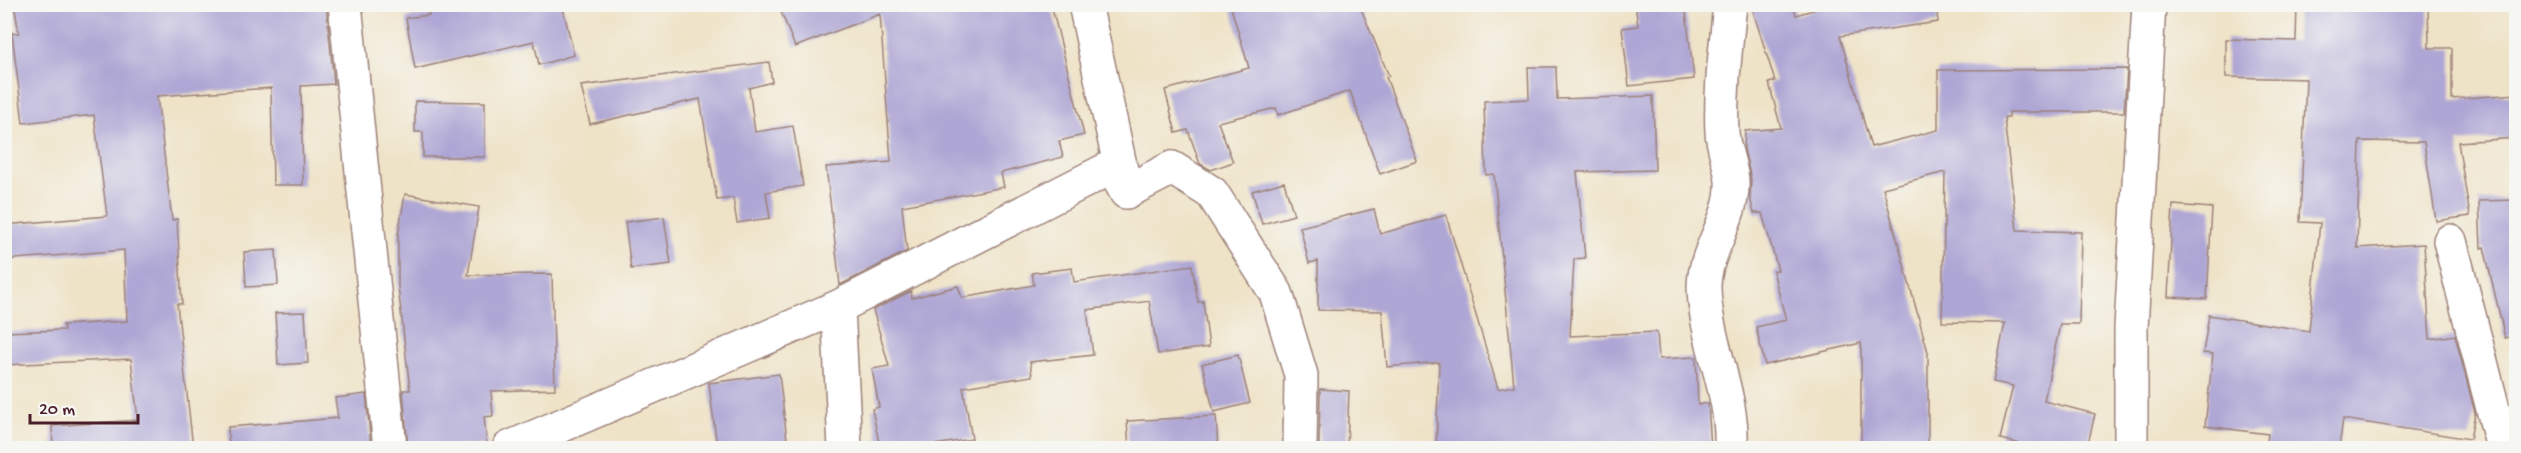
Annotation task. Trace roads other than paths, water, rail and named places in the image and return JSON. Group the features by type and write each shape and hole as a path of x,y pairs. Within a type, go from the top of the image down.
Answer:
{"street":[{"path":"345,4 390,448"},
{"path":"1085,4 1126,192"},
{"path":"1730,4 1721,106 1722,136 1732,181 1728,211 1709,262 1704,284 1706,312 1725,393 1731,448"},
{"path":"2131,448 2131,328 2149,4"},
{"path":"509,448 838,307 1112,167 1126,192"},
{"path":"1126,192 1172,168 1212,193 1276,293 1301,375 1300,448"},
{"path":"2450,241 2503,448"},
{"path":"838,307 845,448"}]}
